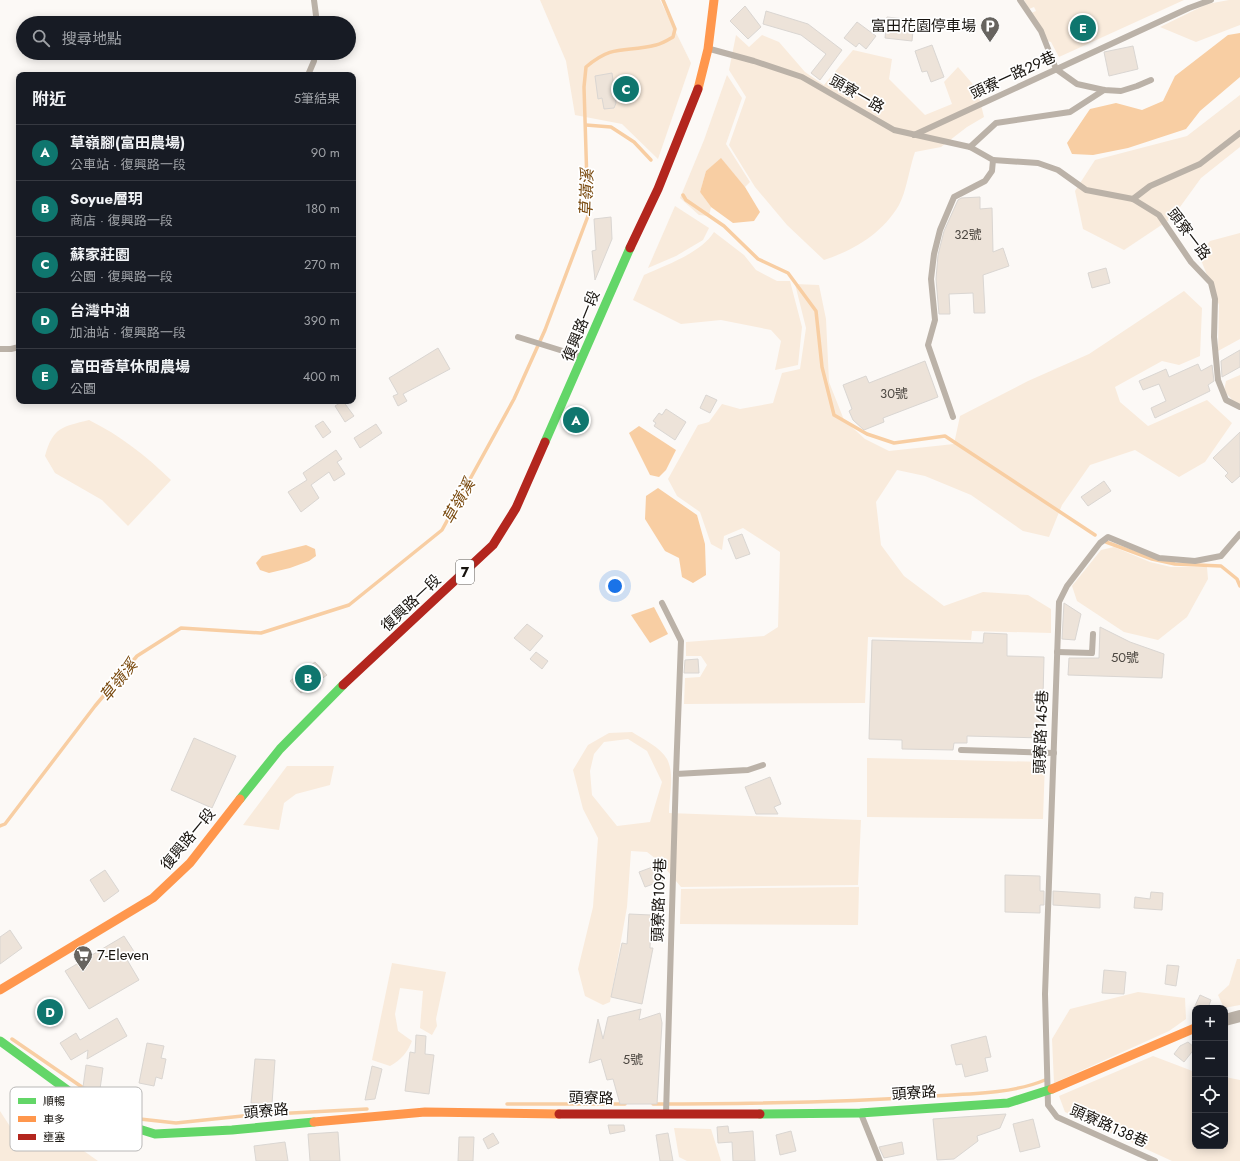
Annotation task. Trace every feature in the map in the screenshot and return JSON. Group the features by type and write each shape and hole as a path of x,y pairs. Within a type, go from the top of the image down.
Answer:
{"main road":[{"name":"復興路一段","path":"0,990 153,898 190,863 280,749 321,706 493,545 516,508 583,358 609,293 661,182 698,89 708,49 714,0"},
{"name":"頭寮路","path":"142,1130 155,1134 232,1130 425,1112 666,1115 860,1113 1008,1103 1048,1091 1192,1029"},
{"name":"頭寮路","path":"0,1042 63,1087"}],"street":[{"path":"1228,1019 1240,1016"}],"lane":[{"path":"314,0 316,16"},
{"path":"1020,0 1041,31 1056,69 1077,84 1104,90 1121,91 1151,80"},
{"name":"頭寮一路29巷","path":"914,135 1189,8 1211,0"},
{"name":"頭寮一路","path":"708,49 754,61 802,77 894,130 970,147 993,160 1038,163 1058,170 1086,190 1133,199 1159,215 1191,262 1211,282 1215,299 1214,337 1218,380 1226,400 1240,407"},
{"path":"309,72 314,60"},
{"path":"970,147 996,123 1070,112 1104,90"},
{"path":"1133,199 1150,186 1200,164 1240,133"},
{"path":"953,417 928,345 935,320 931,279 934,254 940,230 954,197 985,181 992,171 993,160"},
{"path":"518,337 583,358"},
{"path":"0,349 11,349 16,347"},
{"name":"頭寮路145巷","path":"1048,1091 1045,994 1058,602 1067,586 1100,543 1108,537 1159,558 1195,561 1220,556 1240,534"},
{"name":"頭寮路109巷","path":"662,603 681,641 666,1115"},
{"path":"1057,652 1092,653 1093,634"},
{"path":"961,750 1054,753"},
{"path":"676,774 748,770 762,765"},
{"name":"頭寮路138巷","path":"1048,1091 1048,1105 1057,1116 1155,1161"},
{"path":"860,1113 880,1161"}],"shaded area":[{"path":"540,0 660,0 691,63 658,159 622,124 575,115 566,61"},
{"path":"1024,0 1184,0 1059,57 1051,42 1047,41 1031,13 1036,11 1034,7 1029,9"},
{"path":"1229,0 1240,0 1240,25 1196,42 1160,27 1207,4"},
{"path":"1240,33 1240,77 1200,111 1186,129 1128,148 1093,155 1072,154 1067,143 1090,109 1116,103 1142,110 1163,101 1175,76 1228,35"},
{"path":"736,35 749,47 762,35 779,42 805,72 824,85 853,50 892,59 889,79 925,115 952,104 944,82 958,67 977,89 984,117 967,127 941,147 915,152 904,194 892,215 876,233 866,240 846,251 824,260 787,225 755,187 729,145 746,97 729,70"},
{"path":"727,75 742,98 726,144 750,182 745,187 721,159 706,171 700,192 711,207 709,216 699,215 680,198 704,140"},
{"path":"1240,95 1240,147 1201,178 1172,218 1124,250 1083,229 1075,191 1095,160 1187,136"},
{"path":"721,158 745,187 760,212 754,221 733,223 711,207 700,192 706,171"},
{"path":"675,206 709,228 703,240 676,256 648,268"},
{"path":"714,232 744,255 756,270 777,281 790,281 802,327 798,365 775,370 781,341 771,330 721,320 681,324 633,300 644,275 672,263 692,252 701,246"},
{"path":"1240,233 1240,339 1218,351 1219,305 1199,255 1210,241"},
{"path":"795,284 819,285 826,319 829,382 844,420 865,439 889,451 954,444 960,416 1028,381 1089,354 1184,291 1202,308 1200,356 1179,365 1162,361 1115,387 1120,402 1148,426 1207,400 1232,423 1205,462 1179,477 1135,450 1090,465 1062,505 1049,537 1023,531 971,495 925,476 897,470 876,502 881,545 904,576 944,606 983,592 1028,595 1051,609 1051,633 972,631 971,640 868,637 865,703 684,704 685,678 700,677 707,665 701,656 686,656 686,642 764,636 778,627 780,552 743,528 724,536 722,550 711,544 700,512 677,496 668,479 698,425 709,422 722,404 740,409 773,403 782,373 800,369 806,328"},
{"path":"1240,375 1240,408 1224,391 1226,381"},
{"path":"89,420 112,433 132,447 152,462 171,480 128,526 102,500 55,473 45,456 51,439 55,434 72,424"},
{"path":"639,426 676,450 666,470 659,477 650,475 629,433"},
{"path":"658,488 697,515 705,544 706,575 693,583 682,577 679,558 665,551 645,519 646,496"},
{"path":"306,545 315,549 316,556 309,561 290,568 269,573 260,570 256,563 262,556"},
{"path":"1114,547 1150,562 1171,567 1207,567 1208,579 1187,617 1158,640 1124,632 1077,601 1072,586 1101,550"},
{"path":"654,607 668,634 650,643 631,615"},
{"path":"632,732 651,744 667,759 671,772 669,813 861,820 858,885 681,887 660,862 647,852 631,851 627,907 610,1002 603,1005 585,996 578,969 593,907 598,838 583,809 573,770 588,745 609,733","holes":["628,739 647,751 662,782 650,822 617,826 592,795 590,771 594,754 604,742"]},
{"path":"867,758 1045,762 1043,819 867,817"},
{"path":"287,766 334,766 330,785 296,794 284,803 279,830 243,825"},
{"path":"859,887 858,925 680,924 681,889"},
{"path":"1237,959 1240,959 1240,1005 1228,1007 1228,1005 1223,1005 1218,995 1229,985"},
{"path":"392,963 446,972 436,1019 437,1026 432,1035 420,1028 423,991 400,988 395,1014 398,1031 412,1041 403,1056 390,1066 372,1060"},
{"path":"1138,992 1185,998 1186,1019 1169,1031 1054,1083 1052,1039 1070,1009"},
{"path":"1153,1056 1192,1071 1192,1149 1228,1149 1228,1078 1240,1080 1240,1161 1172,1161 1065,1112 1059,1096"},
{"path":"0,1111 10,1126 10,1151 84,1151 98,1161 0,1161"},
{"path":"674,1128 711,1129 721,1161 687,1161 679,1157"}],"building":[{"path":"745,6 761,27 748,39 730,21"},
{"path":"766,11 808,24 842,50 820,80 811,73 826,54 801,35 763,24"},
{"path":"887,17 914,20 912,41 885,38"},
{"path":"857,22 876,36 866,49 859,43 856,47 844,38"},
{"path":"932,45 944,77 931,82 927,71 922,72 915,51"},
{"path":"1133,46 1138,69 1109,76 1104,52"},
{"path":"612,73 616,103 614,108 604,109 602,98 598,99 595,76"},
{"path":"980,197 980,209 992,208 993,252 1003,248 1009,266 983,275 985,313 974,313 973,293 949,294 950,314 939,314 936,279 938,255 944,231 958,200 961,198"},
{"path":"611,217 612,239 595,280 592,251 596,250 594,219"},
{"path":"1106,268 1110,283 1092,288 1088,273"},
{"path":"438,348 450,369 403,394 407,401 398,406 393,396 398,394 389,378"},
{"path":"1240,350 1240,367 1222,377 1221,361"},
{"path":"925,361 938,397 883,418 884,422 864,430 853,420 849,411 852,409 843,385 866,376 869,383"},
{"path":"1198,364 1201,371 1212,365 1214,381 1208,385 1210,391 1155,418 1151,408 1166,401 1159,384 1143,390 1139,381 1166,369 1169,377"},
{"path":"706,395 717,400 710,413 700,408"},
{"path":"338,404 345,404 354,416 345,422 335,406"},
{"path":"666,409 686,422 675,440 654,426 656,423 653,421 659,413 662,415"},
{"path":"323,421 331,432 323,438 315,426"},
{"path":"376,424 382,433 360,448 354,438"},
{"path":"1240,432 1240,476 1232,483 1225,476 1228,473 1213,458"},
{"path":"336,450 342,459 337,462 345,474 334,481 329,472 311,485 319,498 301,512 288,492 307,480 303,473"},
{"path":"1104,481 1111,491 1088,506 1081,497"},
{"path":"742,534 750,554 736,559 728,539"},
{"path":"1064,603 1081,614 1075,640 1062,639"},
{"path":"527,624 543,636 530,651 514,638"},
{"path":"1100,627 1130,642 1164,654 1162,678 1068,675 1069,658 1099,658"},
{"path":"984,633 1007,634 1007,656 1044,657 1042,738 967,736 967,743 954,743 953,750 902,749 902,740 869,739 872,640 983,643"},
{"path":"536,652 548,661 542,669 530,659"},
{"path":"698,659 699,673 684,673 685,660"},
{"path":"315,662 327,675 301,693 290,681"},
{"path":"194,738 236,756 212,808 171,790"},
{"path":"770,777 781,804 774,807 778,814 756,814 745,787"},
{"path":"658,865 664,880 645,887 639,872"},
{"path":"105,870 119,891 104,902 90,880"},
{"path":"1005,875 1040,876 1040,891 1044,891 1044,905 1040,905 1040,913 1005,912"},
{"path":"1053,891 1100,894 1100,908 1053,905"},
{"path":"1151,892 1163,893 1162,910 1134,908 1135,897 1150,899"},
{"path":"629,914 651,915 650,948 653,948 642,1004 611,997 622,943 627,944"},
{"path":"10,930 22,948 0,964 0,937"},
{"path":"124,936 135,953 126,958 139,980 89,1009 65,971"},
{"path":"1167,965 1179,966 1176,986 1165,984"},
{"path":"1104,970 1126,972 1124,994 1102,993"},
{"path":"1200,995 1211,1000 1209,1005 1195,1005"},
{"path":"641,1009 639,1020 660,1013 662,1023 657,1104 620,1104 613,1079 607,1080 601,1059 589,1063 598,1019 603,1039 608,1017"},
{"path":"117,1018 127,1036 87,1059 88,1050 71,1060 60,1043 76,1033 80,1040"},
{"path":"416,1035 426,1036 425,1054 434,1055 429,1094 405,1091 410,1052 415,1053"},
{"path":"986,1036 991,1057 985,1058 988,1071 965,1077 962,1064 956,1065 951,1045"},
{"path":"1188,1042 1192,1045 1192,1052 1184,1062 1174,1054 1180,1046"},
{"path":"147,1043 164,1046 161,1058 166,1059 162,1079 156,1077 154,1086 139,1083"},
{"path":"255,1059 275,1060 272,1104 251,1103"},
{"path":"86,1065 103,1068 100,1087 83,1087"},
{"path":"372,1066 382,1069 375,1099 365,1100"},
{"path":"1006,1114 1000,1128 977,1136 978,1141 954,1159 937,1160 933,1119"},
{"path":"1033,1119 1040,1147 1020,1152 1013,1124"},
{"path":"608,1125 624,1125 625,1131 610,1134"},
{"path":"728,1126 729,1133 753,1131 755,1161 733,1161 732,1142 718,1143 717,1127"},
{"path":"791,1131 796,1151 780,1155 776,1135"},
{"path":"338,1132 340,1161 310,1161 308,1134"},
{"path":"493,1133 499,1143 488,1149 483,1139"},
{"path":"668,1133 673,1161 660,1161 656,1135"},
{"path":"459,1137 474,1137 473,1161 458,1161"},
{"path":"285,1142 288,1161 256,1161 254,1146"},
{"path":"902,1142 904,1154 884,1158 879,1147"}],"waterway":[{"name":"草嶺溪","path":"0,826 5,824 95,706 137,656 181,628 261,633 349,605 442,530 514,399 545,330 588,216 584,87 586,67 596,59 613,52 646,47 665,42 673,37 675,29 663,0"},
{"path":"586,125 611,127 634,142 651,160"},
{"path":"683,195 686,200 724,226 758,259 788,273 816,311 822,367 834,415 867,434 894,443 945,436 1095,535"},
{"path":"1106,542 1152,559 1175,564 1221,566 1237,579 1240,586"},
{"path":"12,1039 82,1087"},
{"path":"653,1104 827,1102 974,1094 1004,1091 1032,1085 1045,1080"},
{"path":"507,1104 625,1104"},
{"path":"142,1119 176,1123 252,1115 367,1109"}],"traffic: fast":[{"path":"545,442 630,248"},
{"path":"240,799 280,749 343,685"},
{"path":"0,1041 63,1087"},
{"path":"760,1114 860,1113 1008,1103 1052,1089"},
{"path":"142,1130 155,1134 232,1130 314,1122"}],"traffic: slow":[{"path":"698,89 708,49 714,0"},
{"path":"0,990 153,898 190,863 240,799"},
{"path":"1052,1089 1192,1029"},
{"path":"314,1122 425,1112 559,1114"}],"traffic: jam":[{"path":"630,248 658,189 698,89"},
{"path":"343,685 493,545 516,508 545,442"},
{"path":"559,1114 760,1114"}],"place":[{"name":"富田香草休閒農場","path":"1083,28"},
{"name":"富田花園停車場","path":"990,43"},
{"name":"蘇家莊園","path":"626,89"},
{"name":"草嶺腳(富田農場)","path":"576,420"},
{"name":"Soyue層玥","path":"308,678"},
{"name":"7-Eleven","path":"83,972"},
{"name":"台灣中油","path":"50,1012"}]}
